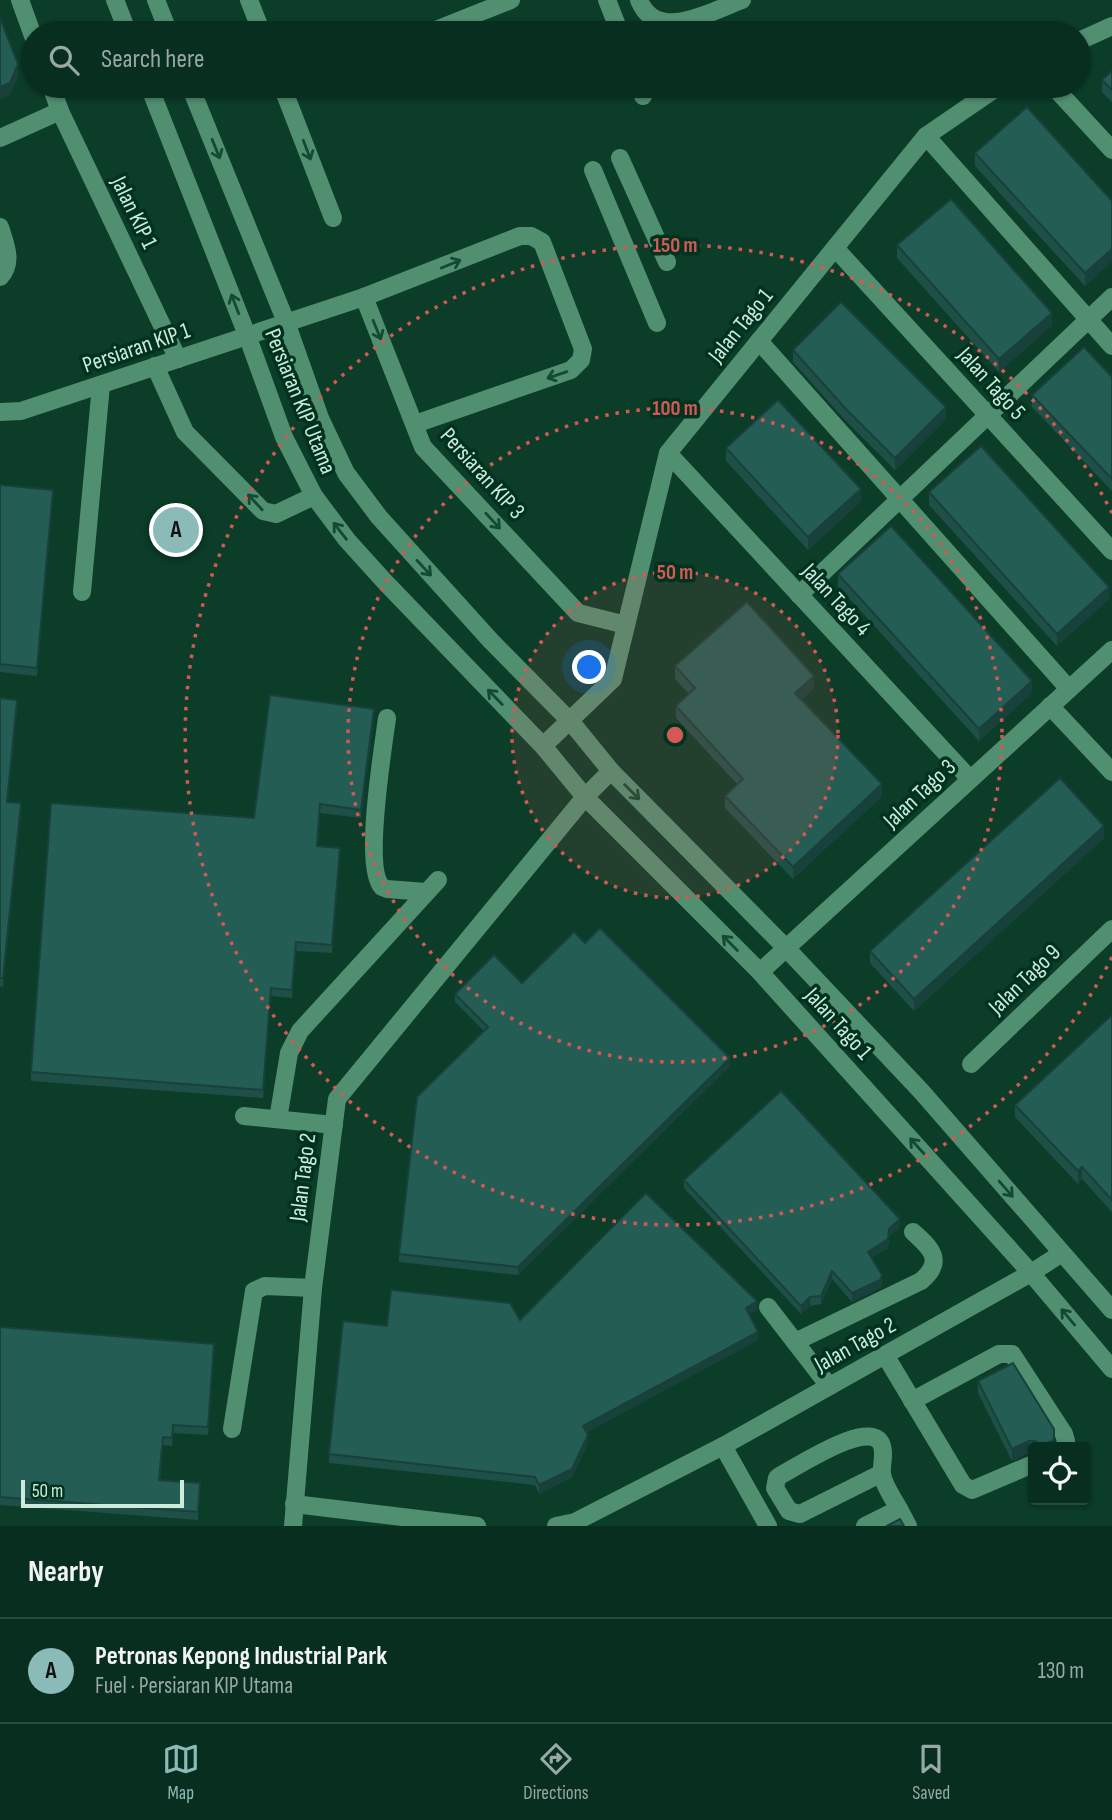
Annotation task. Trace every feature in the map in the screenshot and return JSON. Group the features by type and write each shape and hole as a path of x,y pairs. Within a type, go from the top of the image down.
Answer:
{"street":[{"path":"20,0 28,21"},
{"path":"115,0 123,21"},
{"path":"156,0 164,21"},
{"path":"249,0 257,21"},
{"path":"458,21 511,0"},
{"path":"607,0 615,21"},
{"path":"639,0 648,16 659,21"},
{"path":"684,21 742,0"},
{"path":"1091,36 1112,26"},
{"name":"Jalan KIP 1","path":"55,98 178,359"},
{"name":"Persiaran KIP Utama","path":"154,98 284,437 314,496 347,540 385,582 543,746"},
{"name":"Persiaran KIP Utama","path":"195,98 286,321 320,418 346,473 415,559 491,642 571,722"},
{"path":"292,98 333,218"},
{"name":"Jalan Tago 1","path":"981,98 926,136 668,453 613,679 543,746 585,797 760,972 1031,1273 1112,1369"},
{"path":"1064,98 1112,150"},
{"path":"0,138 60,111"},
{"path":"926,136 1112,346"},
{"path":"620,158 667,262"},
{"path":"593,170 657,323"},
{"path":"0,227 8,255 7,267 0,277"},
{"path":"286,321 364,297 520,236 531,236 542,242 583,349 581,360 571,370 415,425"},
{"name":"Jalan Tago 5","path":"835,248 1112,551"},
{"name":"Persiaran KIP 3","path":"364,297 423,447 578,613 625,625"},
{"path":"799,595 1112,297"},
{"name":"Persiaran KIP 1","path":"0,412 21,411 286,321"},
{"path":"759,341 1069,689"},
{"path":"155,366 185,432 263,511 276,514 314,496"},
{"path":"82,592 101,384"},
{"name":"Jalan Tago 4","path":"668,453 970,779"},
{"name":"Jalan Tago 3","path":"760,972 1112,650"},
{"path":"1050,706 1112,772"},
{"path":"278,1119 289,1053 300,1031 432,886 387,889 382,887 375,877 374,833 387,719"},
{"name":"Jalan Tago 1","path":"571,722 611,771 786,948 921,1091 1112,1310"},
{"name":"Jalan Tago 2","path":"293,1526 313,1288 337,1099 585,797 611,771"},
{"name":"Jalan Tago 9","path":"971,1064 1112,929"},
{"path":"244,1116 334,1125"},
{"path":"795,1342 921,1281 928,1275 934,1261 933,1254 913,1232"},
{"name":"Jalan Tago 2","path":"556,1526 575,1521 723,1446 1062,1253"},
{"path":"232,1429 254,1291 265,1286 313,1288"},
{"path":"768,1307 829,1386"},
{"path":"912,1401 999,1354 1012,1354 1064,1434 1066,1442"},
{"path":"885,1355 962,1485 972,1490 1028,1466"},
{"path":"882,1473 800,1514 789,1511 775,1488 775,1482 781,1475 859,1436 873,1436 878,1438 883,1448 882,1473 908,1526"},
{"path":"723,1446 768,1526"},
{"path":"294,1504 477,1526"},
{"path":"864,1526 899,1509"}],"building":[{"path":"0,18 18,64 10,83 0,87"},
{"path":"1112,71 1112,90 1102,80"},
{"path":"1027,107 1112,201 1112,249 1085,273 975,153"},
{"path":"951,199 1052,313 999,359 897,245"},
{"path":"841,302 946,407 895,458 793,350"},
{"path":"1084,347 1112,377 1112,479 1032,395"},
{"path":"778,400 861,489 808,537 726,448"},
{"path":"981,446 1109,587 1057,634 929,492"},
{"path":"0,485 53,490 37,668 0,664"},
{"path":"891,526 1032,681 979,729 838,574"},
{"path":"747,602 814,676 795,693 882,784 793,867 725,796 743,779 676,706 695,688 675,666"},
{"path":"270,695 374,709 361,810 320,804 317,846 340,848 332,945 296,942 292,990 271,988 263,1090 31,1072 51,803 254,818"},
{"path":"0,698 17,700 7,802 21,803 3,978 0,978"},
{"path":"1060,778 1104,826 914,999 870,951"},
{"path":"600,928 730,1058 518,1267 399,1254 417,1097 488,1027 455,994 494,955 522,983 574,932 585,943"},
{"path":"1112,1015 1112,1200 1082,1167 1078,1171 1015,1105"},
{"path":"781,1091 900,1219 889,1229 888,1239 868,1252 882,1275 880,1280 852,1293 832,1271 821,1296 810,1297 801,1306 684,1180"},
{"path":"646,1193 757,1301 746,1308 758,1332 583,1426 588,1435 572,1469 539,1485 535,1477 329,1454 343,1321 387,1326 391,1290 510,1303 520,1320"},
{"path":"0,1327 214,1344 208,1427 173,1425 172,1438 163,1437 159,1480 200,1483 198,1512 0,1497"},
{"path":"1013,1363 1054,1429 1054,1440 1029,1441 1012,1449 978,1381"},
{"path":"900,1519 904,1526 887,1526"}],"place":[{"name":"Petronas Kepong Industrial Park","path":"176,530"}]}
